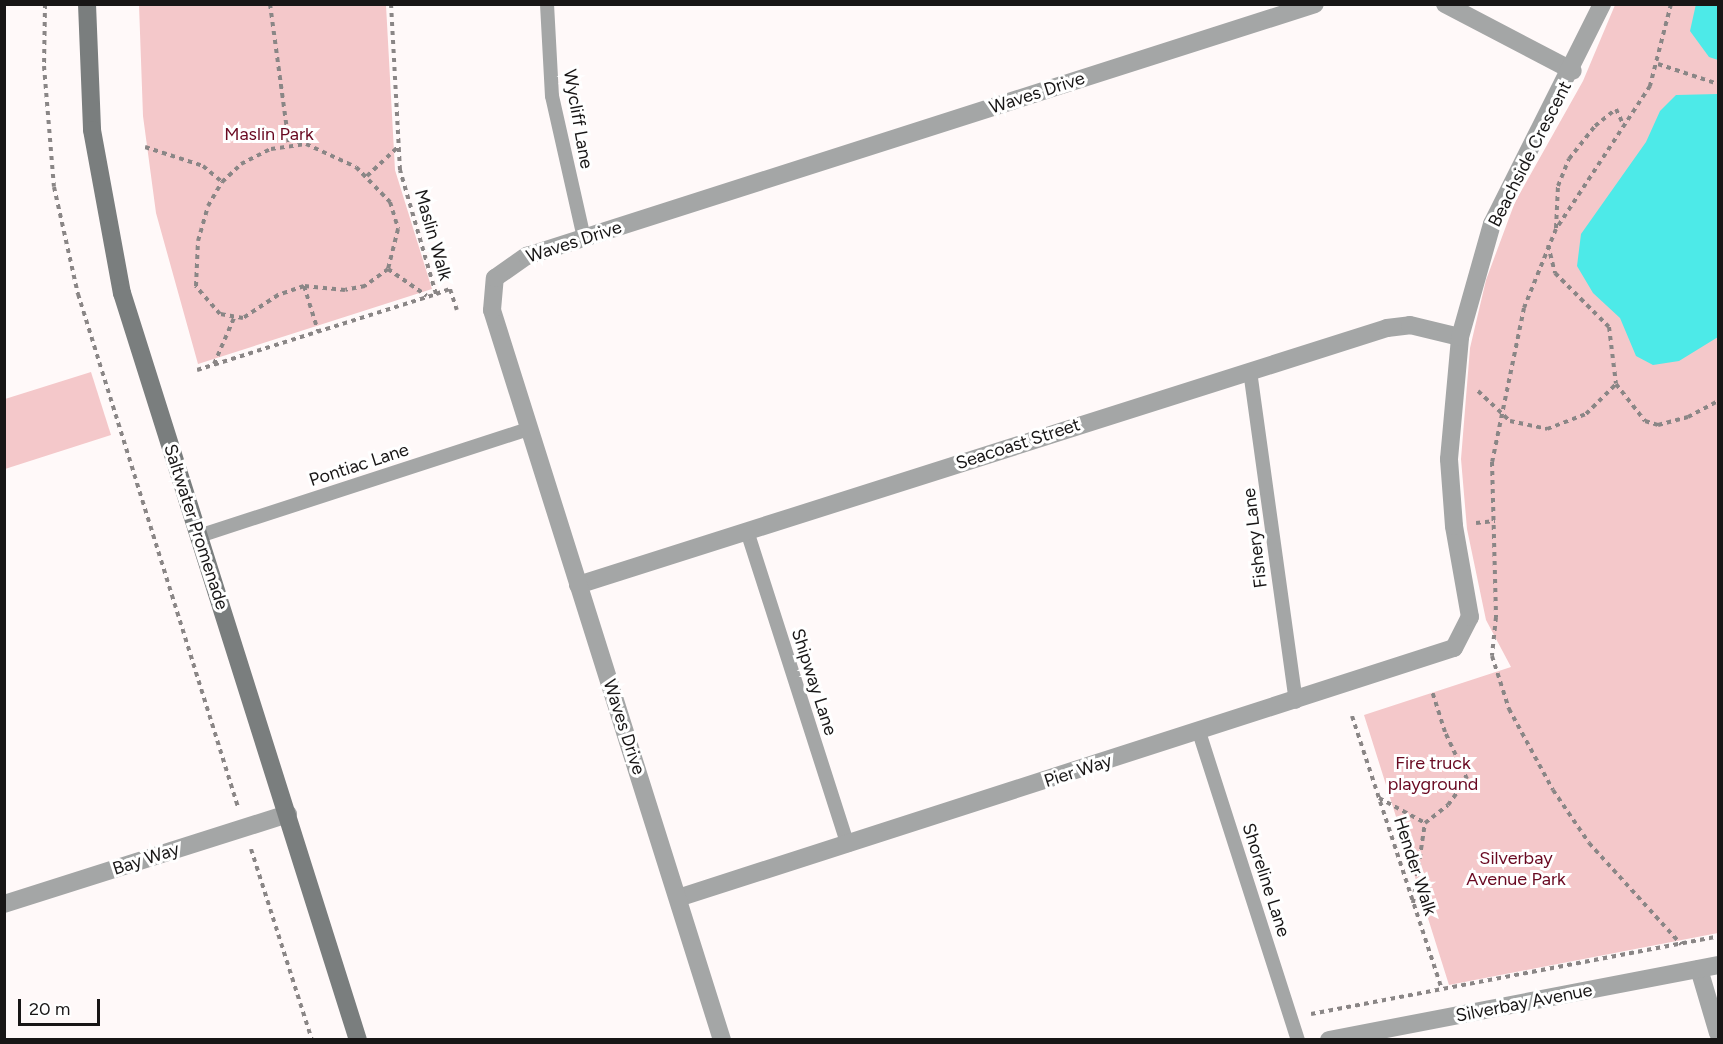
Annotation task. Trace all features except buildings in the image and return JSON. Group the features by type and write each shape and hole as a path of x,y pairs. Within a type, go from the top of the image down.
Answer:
{"street":[{"name":"Saltwater Promenade","path":"87,4 92,130 110,246 358,1040"},
{"name":"Waves Drive","path":"722,1040 492,310 492,286 510,264 584,238 1315,4"},
{"path":"1445,4 1573,71"},
{"name":"Beachside Crescent","path":"1468,629 1449,459 1460,337 1492,224 1573,71 1602,4"},
{"name":"Seacoast Street","path":"578,585 1250,370 1398,325 1460,337"},
{"name":"Pier Way","path":"678,898 1439,657 1454,648 1468,629"},
{"name":"Bay Way","path":"4,904 288,814"},
{"name":"Silverbay Avenue","path":"1329,1040 1375,1035 1719,965"},
{"path":"1699,969 1719,1033"}],"lane":[{"name":"Wycliff Lane","path":"547,4 552,96 584,238"},
{"name":"Fishery Lane","path":"1250,370 1296,702"},
{"name":"Pontiac Lane","path":"199,536 529,429"},
{"name":"Shipway Lane","path":"747,531 848,845"},
{"name":"Shoreline Lane","path":"1199,732 1293,1018 1298,1040"}],"path":[{"path":"45,4 44,66 54,187 78,294 312,1040"},
{"path":"270,4 289,145"},
{"name":"Maslin Walk","path":"196,370 436,294 400,170 391,4"},
{"path":"1671,4 1658,64 1644,99 1556,229 1524,308 1499,413 1492,462 1496,617 1492,656 1509,709 1553,790 1589,843 1681,944"},
{"path":"1658,64 1719,84"},
{"path":"1556,229 1558,186 1569,159 1595,126 1616,110 1624,126"},
{"path":"306,144 337,154 367,176 396,216 397,242 388,269 355,288 304,286 234,318 220,314 201,297 194,265 202,223 222,182 241,164 289,145 306,144"},
{"path":"145,147 202,166 222,182"},
{"path":"367,176 398,147"},
{"path":"1548,245 1555,273 1609,327 1616,384 1652,425 1688,417 1719,401"},
{"path":"388,269 428,297"},
{"path":"304,286 318,332"},
{"path":"436,294 450,289 457,310"},
{"path":"213,364 234,318"},
{"path":"1499,413 1523,426 1559,426 1600,404 1616,384"},
{"path":"1413,903 1425,823 1448,805 1467,778 1444,732 1432,691"},
{"name":"Hender Walk","path":"1352,716 1442,989"},
{"path":"1379,798 1425,823"},
{"path":"1293,1018 1719,936"}],"green space":[{"name":"Maslin Park","path":"139,5 386,5 395,170 432,289 198,364 156,213 143,116"},
{"path":"1615,5 1718,5 1718,933 1449,985 1364,715 1511,667 1486,620 1467,529 1461,459 1470,348 1486,280 1515,202 1583,81"},
{"path":"91,372 111,435 5,469 5,399"}],"water":[{"path":"1696,4 1718,5 1718,60 1709,57 1690,31"},
{"path":"1718,94 1718,337 1679,361 1653,365 1636,356 1620,318 1593,293 1577,266 1581,234 1646,142 1660,111 1676,95"}],"park label":[{"name":"Fire truck playground","path":"1433,774"},
{"name":"Silverbay Avenue Park","path":"1516,869"}]}
